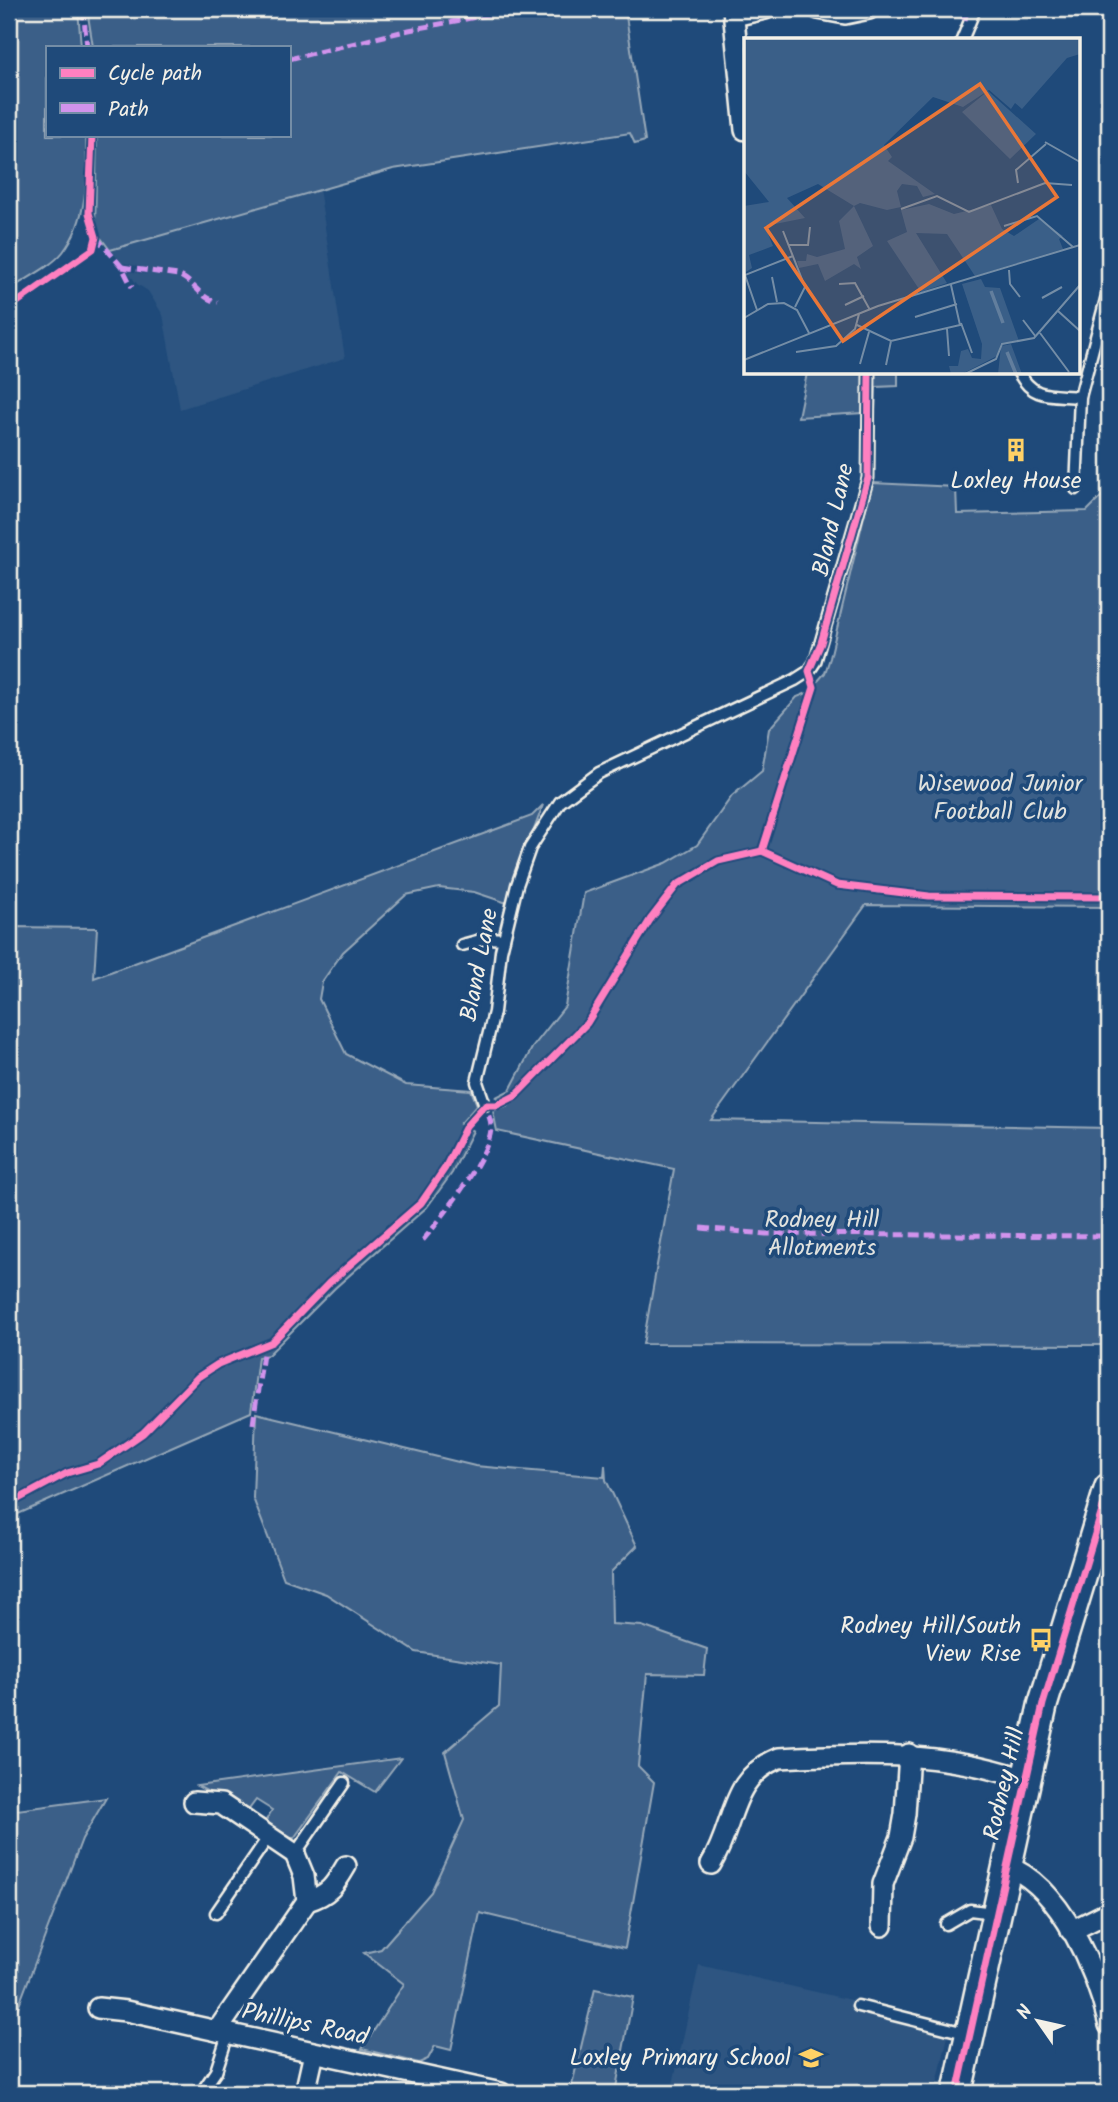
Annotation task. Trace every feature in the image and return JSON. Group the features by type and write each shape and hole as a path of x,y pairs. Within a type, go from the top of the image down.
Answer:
{"street":[{"path":"744,120 733,12 765,9"},
{"path":"818,9 845,14 869,9"},
{"name":"Rodney Hill","path":"957,2093 1025,1779 1047,1692 1109,1488"},
{"path":"710,1864 723,1843 740,1789 763,1765 779,1758 908,1754 968,1763 1025,1779"},
{"path":"881,1927 883,1884 901,1837 905,1814 908,1754"},
{"path":"194,1802 221,1804 269,1836 295,1854 304,1876 307,1901 223,2033"},
{"path":"307,1901 323,1897 332,1891 346,1866"},
{"path":"1007,1866 1023,1872 1047,1894 1090,1969 1109,2025"},
{"path":"1070,1931 1109,1913"},
{"name":"Phillips Road","path":"99,2008 126,2011 501,2093"},
{"path":"305,2093 314,2053"}],"lane":[{"path":"963,38 975,9"},
{"path":"1076,489 1080,397 1109,288"},
{"name":"Bland Lane","path":"485,1105 477,1083 494,1012 504,939 530,848 560,802 598,774 795,680 809,671 815,662 868,478 869,374"},
{"path":"1020,374 1027,388 1038,393 1080,397"},
{"path":"462,944 488,938 504,939"},
{"path":"295,1854 344,1783"},
{"path":"216,1913 269,1836"},
{"path":"946,1924 970,1910 996,1914"},
{"path":"858,2006 970,2034"},
{"path":"201,2093 216,2071 223,2033"}],"shaded area":[{"path":"319,188 345,358 180,409 163,315 148,291 137,284 127,271 145,274 147,268 122,263 110,250"},
{"name":"Loxley Primary School","path":"699,1965 951,2023 935,2093 671,2093"}],"green space":[{"path":"9,9 78,9 81,46 46,46 46,136 86,136 85,196 82,211 78,225 63,252 52,263 9,290"},
{"path":"87,9 625,9 645,141 635,144 630,133 393,169 110,250 95,230 97,136 290,136 290,46 93,46"},
{"path":"807,374 898,374 898,386 876,387 875,410 798,417"},
{"path":"872,483 956,487 957,514 1087,511 1109,489 1109,907 866,905 711,1120 1109,1128 1109,1345 643,1344 674,1169 497,1131 493,1111 509,1105 496,1097 510,1090 532,1048 565,1006 584,893 666,863 697,845 732,796 762,771 769,729 797,697 817,689 817,682 825,673 830,658"},
{"path":"543,805 507,903 474,892 439,888 406,895 343,952 322,982 319,999 346,1054 406,1085 471,1090 477,1105 460,1124 473,1131 452,1173 427,1207 335,1288 268,1355 258,1357 251,1412 9,1518 9,927 97,928 94,978 532,816"},
{"path":"256,1413 475,1466 604,1477 605,1465 606,1480 637,1546 611,1572 612,1624 642,1626 707,1649 704,1675 647,1674 638,1766 654,1782 625,1948 480,1913 451,2050 435,2046 428,2059 419,2063 362,2049 404,1984 364,1953 381,1949 431,1892 464,1820 445,1752 499,1706 501,1665 416,1652 326,1594 284,1579 253,1498"},
{"path":"401,1758 375,1792 342,1772 294,1838 287,1838 265,1822 272,1810 256,1800 247,1812 197,1786"},
{"path":"106,1798 82,1839 9,2031 9,1811"},
{"path":"595,1989 633,1997 615,2093 570,2093"}],"marked path":[{"path":"83,9 87,46"},
{"path":"290,59 409,30 518,9"},
{"path":"932,9 968,18"},
{"path":"96,237 122,267 132,287"},
{"path":"122,267 178,275 207,298 218,302"},
{"path":"423,1240 464,1186 484,1152 491,1126 485,1105"},
{"path":"701,1228 766,1234 1109,1236"},
{"path":"253,1424 264,1347"}],"cycle path":[{"path":"9,308 93,249 96,237 89,213 92,136"},
{"path":"9,1504 67,1473 98,1464 143,1433 198,1377 218,1364 272,1342 329,1283 421,1203 445,1168 466,1126 485,1105 497,1105 515,1096 587,1023 650,920 677,885 718,861 762,851 814,687 809,671 821,643 868,478 869,374"},
{"path":"762,851 837,885 929,896 1109,897"},
{"path":"957,2093 1043,1704 1109,1488"}],"place":[{"name":"Loxley House","path":"1016,450"},
{"name":"Rodney Hill/South View Rise","path":"1041,1640"},
{"name":"Loxley Primary School","path":"811,2058"}],"park label":[{"name":"Wisewood Junior Football Club","path":"1000,798"},
{"name":"Rodney Hill Allotments","path":"822,1234"}]}
